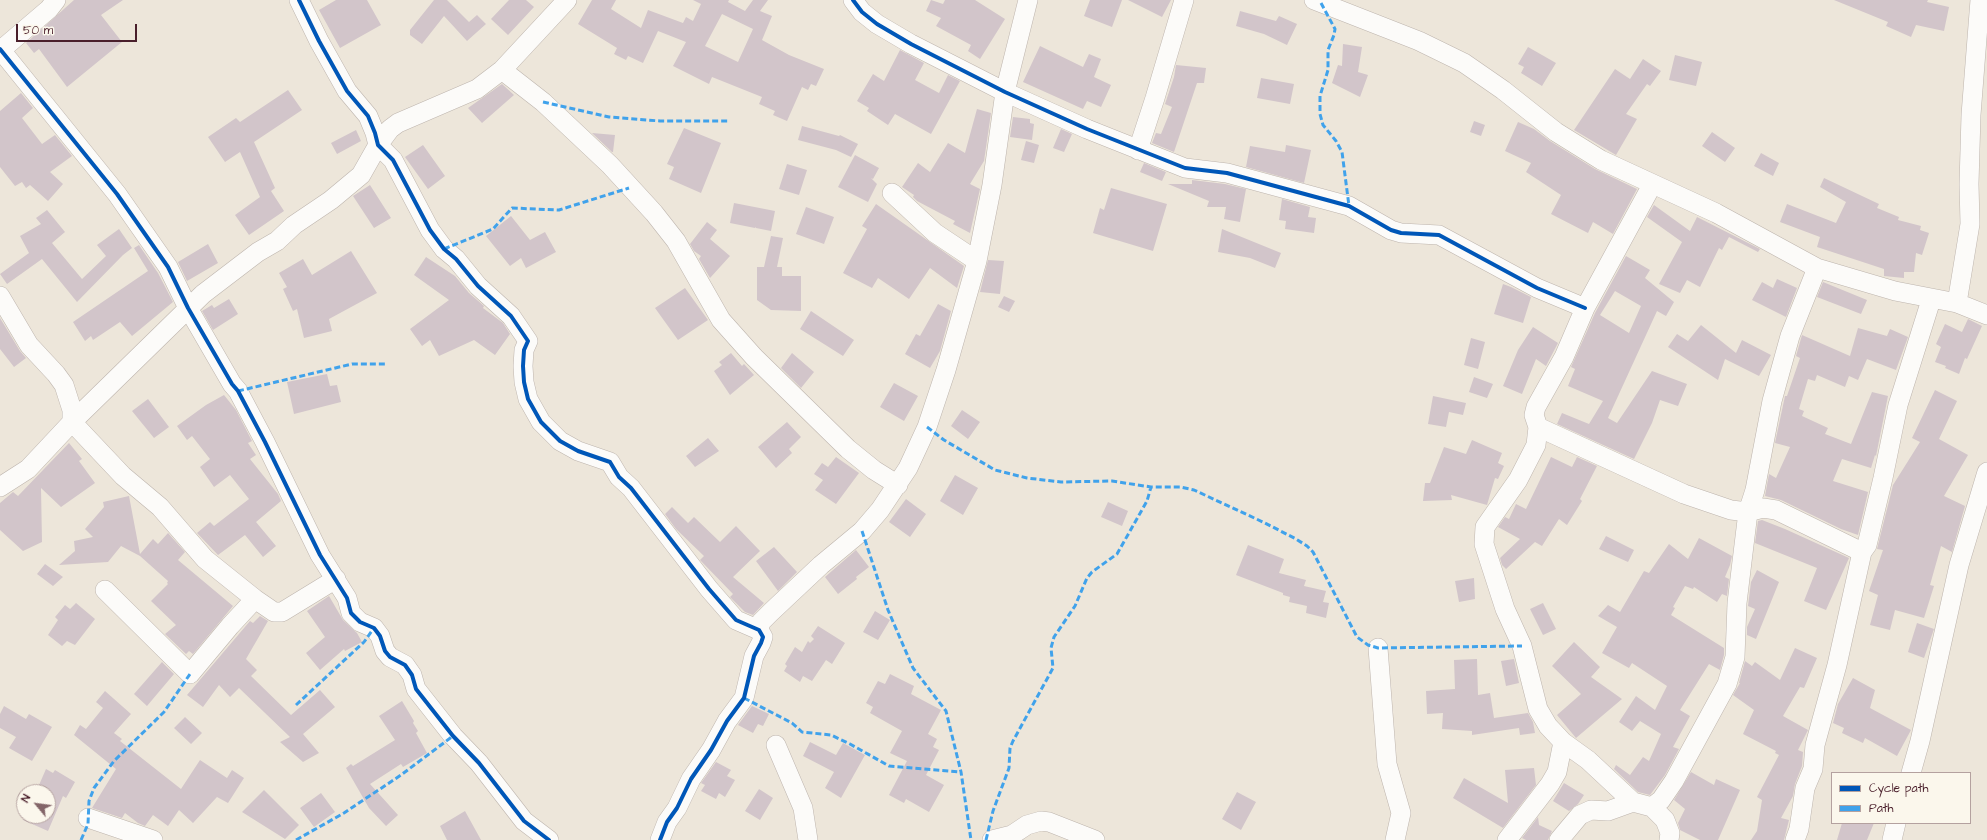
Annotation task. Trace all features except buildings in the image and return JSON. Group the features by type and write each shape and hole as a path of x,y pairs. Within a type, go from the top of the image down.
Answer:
{"street":[{"path":"56,0 49,9 0,49 117,194 168,267 188,308 232,384 238,391 265,442 320,554 347,598 351,613 360,622 374,628 380,636 385,651 390,657 405,665 412,675 416,689 449,730 479,763 524,821 549,840"},
{"path":"300,0 319,41 347,91 368,116 378,145 393,160 430,230 444,249 456,259 478,286 511,316 528,340 524,350 524,382 531,406 540,422 560,441 578,451 610,462 619,477 631,488 708,589 736,620 759,630 763,637 754,656 744,698 727,721 711,750 691,778 677,808 667,822 660,840"},
{"path":"0,487 28,469 72,422 203,294 258,252 277,241 294,225 331,200 361,175 378,145 390,129 398,123 477,90 502,70 567,0"},
{"path":"853,0 862,12 877,24 911,44 1005,92 1138,150 1185,168 1226,173 1349,206 1391,230 1401,233 1439,235 1537,288 1585,308"},
{"path":"759,630 761,622 771,612 821,565 862,532 898,485 908,468 927,427 946,370 977,261 992,185 1005,92 1028,0"},
{"path":"1138,150 1184,0"},
{"path":"1314,0 1419,41 1464,64 1502,90 1556,132 1601,160 1652,185 1716,212 1816,268 1895,291 1932,300 1958,303 1987,315"},
{"path":"1958,303 1970,224 1968,184 1970,129 1980,0"},
{"path":"502,70 543,102 610,165 654,213 676,242 721,320 754,357 848,449 874,470 898,485"},
{"path":"1652,185 1585,308 1564,357 1536,407 1534,415 1538,427 1536,445 1518,480 1485,527 1484,544 1505,609 1522,646 1538,709 1548,726 1563,742 1588,760 1633,802 1652,808 1665,820 1670,833 1669,840"},
{"path":"892,193 935,233 977,261"},
{"path":"1652,808 1661,800 1674,781 1727,684 1735,657 1737,602 1748,512 1755,490 1776,387 1790,336 1816,268"},
{"path":"0,296 29,345 56,374 64,385 70,403 72,422 123,476 160,507 205,558 272,611 282,612 336,579"},
{"path":"1795,840 1799,829 1805,788 1813,769 1815,745 1837,665 1862,552 1867,545 1901,392 1932,300"},
{"path":"1538,427 1684,494 1731,510 1748,512 1762,508 1776,510 1862,552"},
{"path":"1911,772 1920,741 1959,565 1987,472"},
{"path":"105,590 190,674 230,626 255,599"},
{"path":"1378,648 1387,764 1401,813 1395,840"},
{"path":"1507,840 1550,784 1557,772 1563,742"},
{"path":"776,745 803,808 808,840"},
{"path":"1559,840 1580,815 1591,810 1608,811 1633,802"},
{"path":"88,818 153,840"},
{"path":"992,840 1012,835 1026,826 1041,821 1049,822 1095,840"},
{"path":"1892,840 1896,824"}],"marked path":[{"path":"1321,3 1335,29 1328,50 1328,70 1320,96 1320,114 1323,125 1336,141 1342,152 1349,206"},
{"path":"543,102 609,117 660,121 730,121"},
{"path":"444,249 493,229 512,208 559,210 629,188"},
{"path":"238,391 352,364 386,364"},
{"path":"927,427 944,440 995,470 1027,478 1061,482 1112,481 1151,487 1180,487 1194,490 1265,523 1296,539 1313,552 1357,637 1368,645 1378,648 1522,646"},
{"path":"986,840 993,811 1009,768 1010,748 1053,668 1051,648 1054,637 1075,606 1087,578 1092,572 1117,554 1147,501 1151,487"},
{"path":"862,531 888,610 913,668 946,711 961,772 971,840"},
{"path":"296,705 364,642 374,628"},
{"path":"81,840 88,824 89,801 94,788 114,761 164,712 190,674"},
{"path":"744,698 792,723 802,732 831,735 889,766 961,772"},
{"path":"296,840 344,813 401,775 453,736"}],"cycle path":[{"path":"299,0 319,41 347,91 368,116 378,145 393,160 430,230 444,249 456,259 478,286 511,316 528,341 524,350 524,382 528,399 541,422 560,441 578,451 610,462 619,477 631,488 709,589 736,620 759,630 763,637 754,656 744,698 727,721 711,750 691,779 677,808 667,822 660,840"},
{"path":"853,0 862,12 877,24 911,44 1005,92 1087,129 1185,168 1227,173 1349,206 1391,230 1401,233 1439,235 1537,288 1585,308"},
{"path":"0,49 117,194 168,267 188,308 232,384 238,391 265,442 320,555 347,598 351,613 360,622 374,628 380,636 385,651 390,657 405,665 412,675 416,689 453,736 479,763 524,821 549,840"}]}
